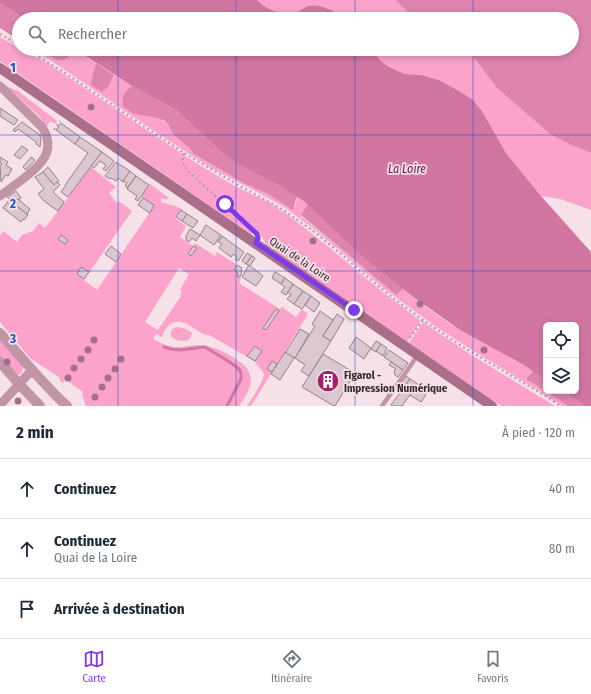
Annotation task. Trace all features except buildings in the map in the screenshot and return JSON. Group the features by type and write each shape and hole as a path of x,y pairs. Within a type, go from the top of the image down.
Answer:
{"main road":[{"name":"Quai de la Loire","path":"1,71 65,112 492,406"}],"street":[{"path":"0,86 42,127 46,135 47,152 45,158 38,167 0,196"},
{"path":"0,333 32,370 67,406"},
{"path":"0,362 40,406"},
{"path":"0,405 32,370"}],"lane":[{"path":"382,406 418,354"}],"path":[{"path":"0,34 12,41"},
{"path":"38,56 62,70 184,153 282,209 312,230 393,298 423,320 560,406"},
{"path":"46,135 50,134 55,129 65,112"},
{"path":"184,153 182,159 189,172 252,229"},
{"path":"405,346 423,320"}],"shaded area":[{"path":"257,0 395,0 408,12 335,12 307,6 299,12 276,12 261,4"},
{"path":"395,0 591,0 591,153 550,134 497,88 473,56 579,56 579,12 408,12"},
{"path":"0,3 14,12 12,12 12,36 0,28"},
{"path":"0,37 12,44 12,56 34,56 52,66 193,161 233,185 270,203 287,214 384,293 421,321 408,341 407,342 267,245 258,233 252,231 251,234 0,61"},
{"path":"43,56 60,59 66,59 69,56 86,57 96,63 93,73 108,87 114,75 132,86 124,95 123,107 134,114 160,119 165,122 168,124 173,134 194,154 245,184 268,194 293,209 297,196 308,204 301,216 396,295 403,289 453,325 533,371 526,379 543,390 543,393 435,326 387,291 314,229 284,207 211,168"},
{"path":"48,56 70,56 62,60"},
{"path":"377,56 473,56 497,88 550,134 591,153 591,210 560,199 541,196 506,153 482,111 473,100 439,80 421,75 405,74 389,67"},
{"path":"96,63 114,75 108,87 102,92 91,85"},
{"path":"6,86 18,91 57,121 55,124 50,121 47,126 39,116"},
{"path":"132,86 176,110 216,147 297,196 293,210 268,194 245,184 194,154 173,134 165,121 134,114 123,107 124,95"},
{"path":"91,167 116,187 109,193 117,203 119,201 132,211 84,280 97,290 154,206 141,197 150,184 168,197 167,200 161,198 161,202 182,209 175,218 186,226 180,237 193,246 195,243 215,256 217,252 237,265 234,270 238,274 237,276 241,278 239,283 280,309 282,307 296,317 302,309 308,314 251,406 247,406 255,394 264,375 254,361 187,324 182,322 174,322 167,327 162,337 156,334 153,339 172,347 204,345 217,349 227,353 248,369 251,380 250,385 246,396 239,406 86,406 82,395 83,392 65,379 63,383 59,380 60,378 30,358 0,322 0,236 3,231 17,242 22,235 33,231 39,223 45,228","holes":["179,268 189,274 180,290 182,292 180,295 181,296 158,330 145,322"]},
{"path":"308,204 369,263 403,289 396,295 301,215"},
{"path":"423,322 470,354 555,406 501,406 409,343"},
{"path":"177,327 184,328 191,332 192,334 189,340 179,341 171,336 172,330"},
{"path":"0,337 23,366 20,374 16,375 0,358"},
{"path":"533,371 543,378 543,390 526,379"},
{"path":"544,394 549,394 568,406 562,406"},
{"path":"549,394 567,394 585,406 568,406"}],"water":[{"path":"0,0 257,0 270,10 276,12 14,12 0,3"},
{"path":"312,5 335,12 295,12"},
{"name":"La Loire","path":"84,56 377,56 389,67 405,74 421,75 439,80 473,100 482,111 506,153 541,196 591,252 591,406 585,406 567,394 579,394 579,322 543,322 543,378 522,364 460,330 416,299 369,263 304,201 277,184 235,162 216,147 176,110 132,86"}],"waterway":[{"path":"164,347 180,350 205,347 239,369 241,379 227,406"}],"place":[{"name":"Figarol - Impression Numérique","path":"328,381"}],"route":[{"path":"225,204 257,234 258,238 256,243 354,310"}]}
